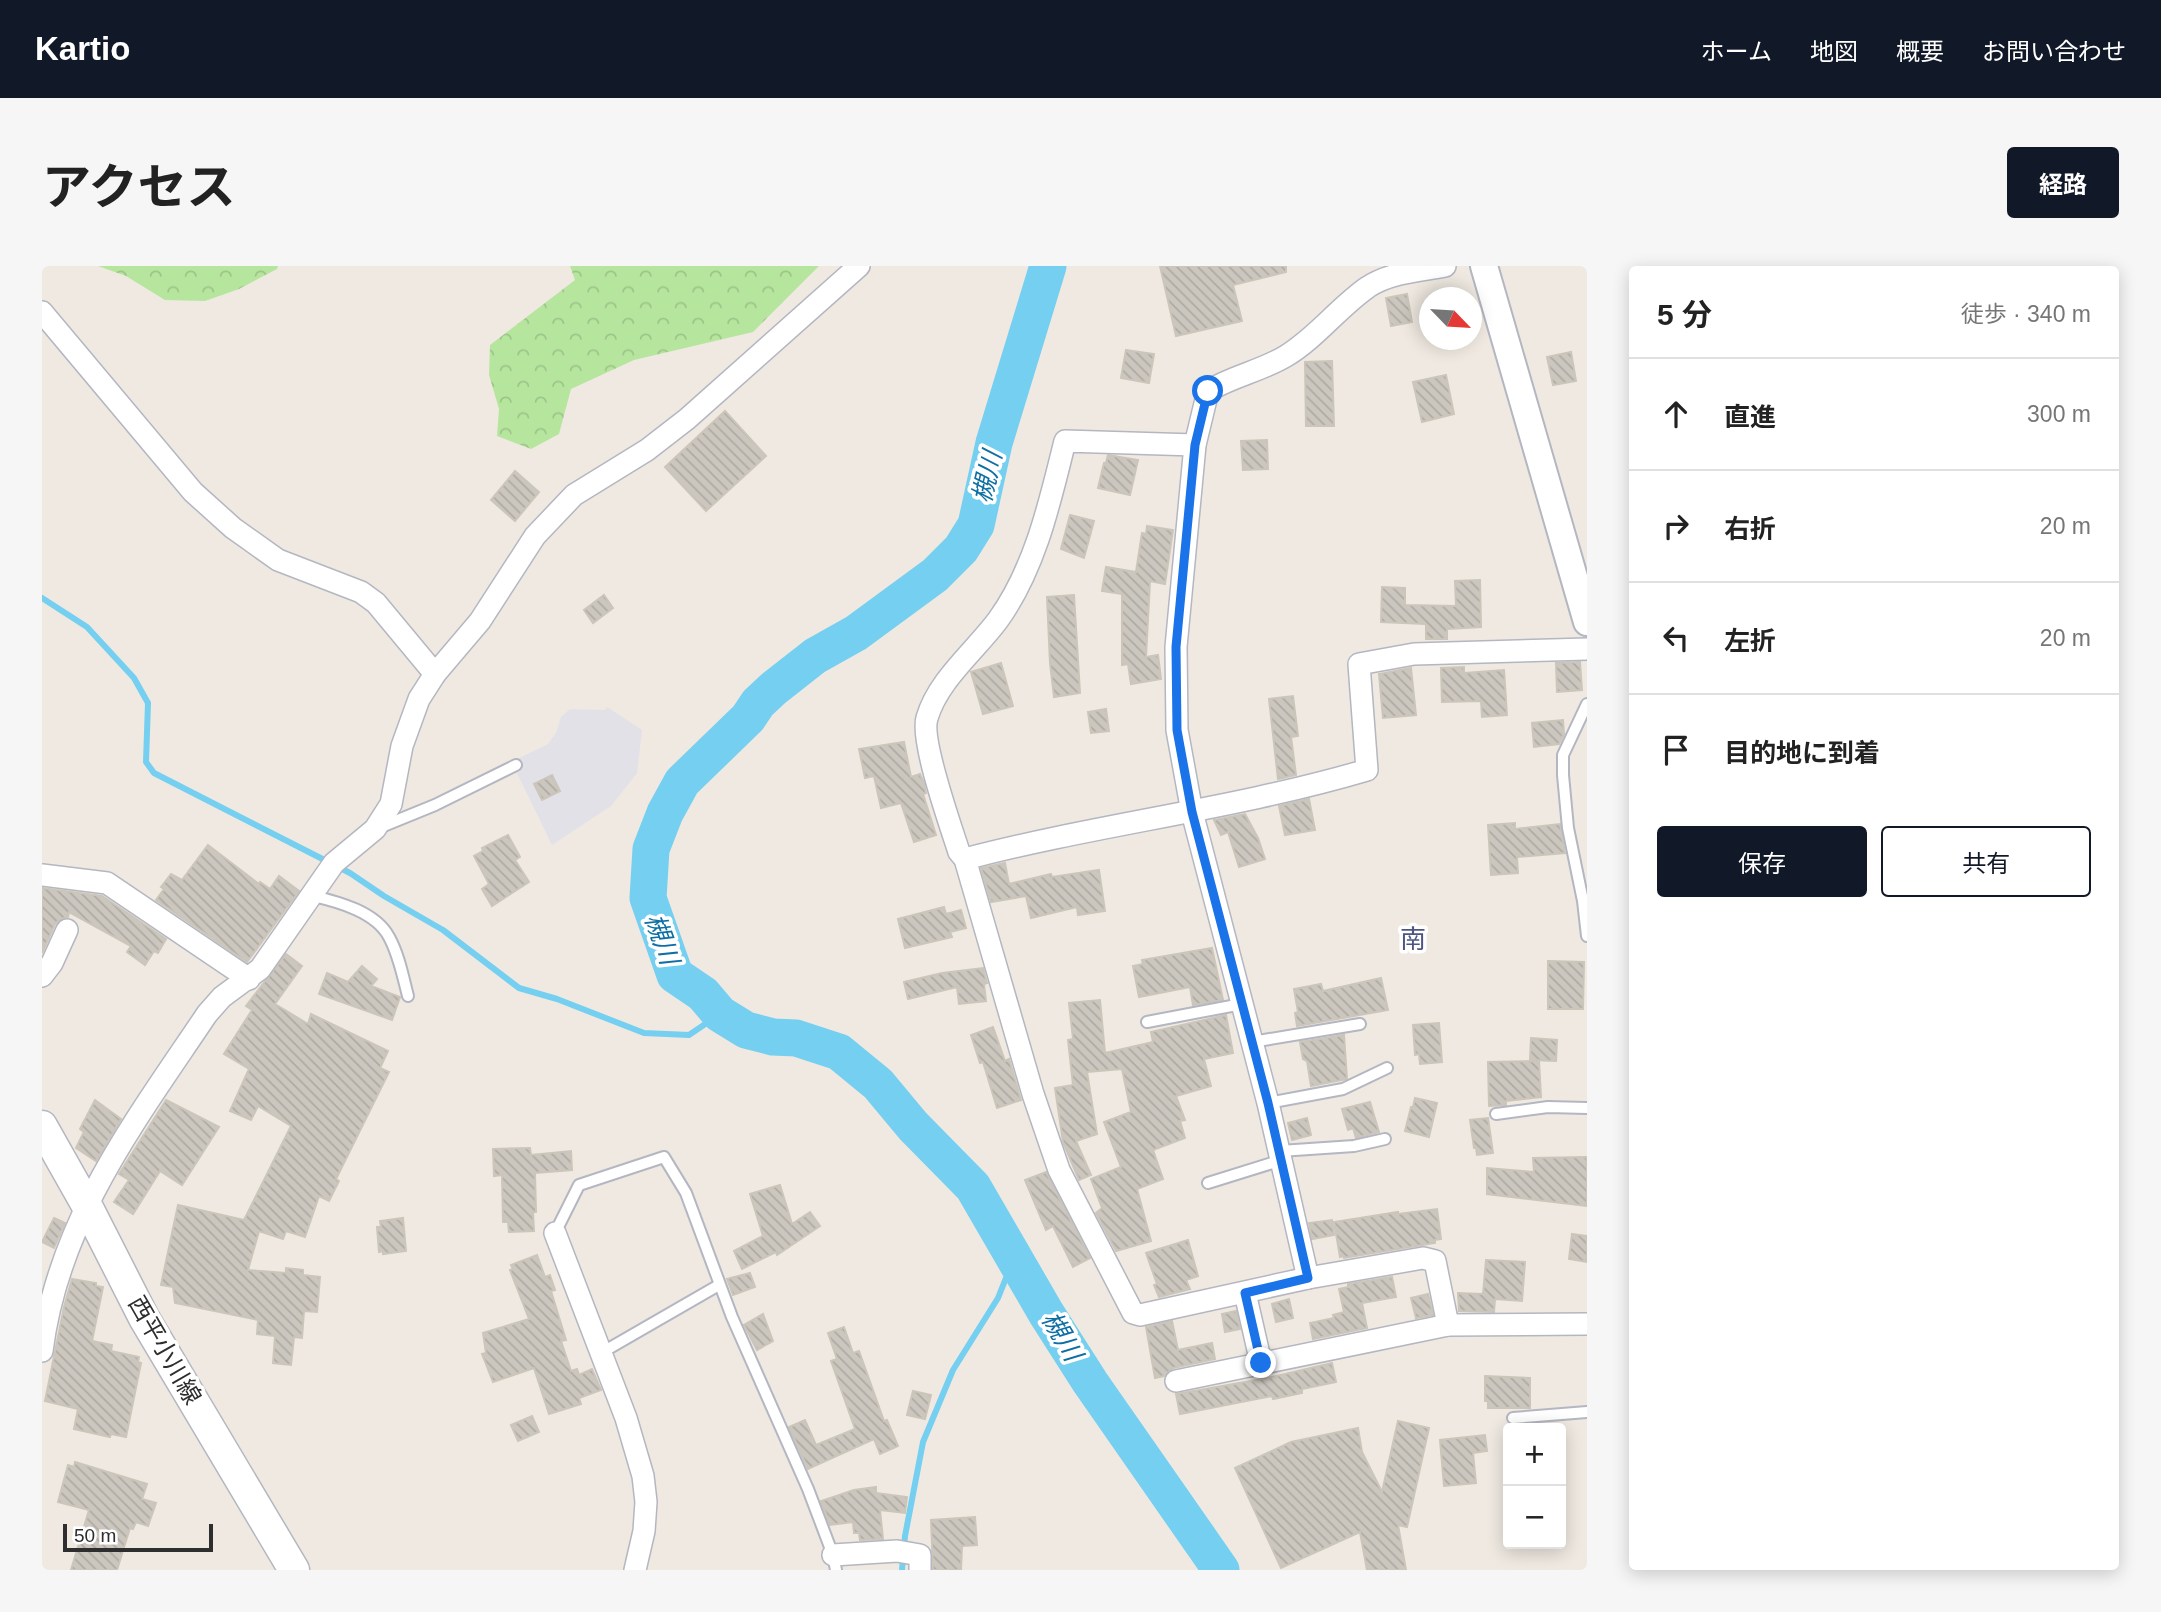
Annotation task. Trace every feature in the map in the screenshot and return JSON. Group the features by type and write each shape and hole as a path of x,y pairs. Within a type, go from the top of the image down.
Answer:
{"main road":[{"name":"西平小川線","path":"42,1126 86,1204 144,1318 293,1570"}],"street":[{"path":"43,1345 59,1269 86,1204 135,1122 206,1014 222,997 260,969 334,863 375,829 391,804 402,746 419,699 435,674 480,621 535,536 574,495 647,450 687,419 859,266"},
{"path":"1308,1278 1281,1155 1192,812 1177,730 1176,647 1195,445 1208,391 1289,354 1369,287 1390,276 1446,266"},
{"path":"1484,266 1587,622"},
{"path":"42,312 193,492 233,528 278,560 307,573 336,580 376,603 435,674"},
{"path":"1195,445 1065,442 1053,491 1025,571 999,619 938,693 926,720 934,772 959,852 965,859 1032,1094 1059,1170 1133,1313 1140,1315 1308,1278 1423,1258 1435,1261 1448,1325"},
{"path":"965,859 1024,843 1192,812 1318,785 1367,770 1359,664 1413,654 1587,649"},
{"path":"42,875 107,883 249,979"},
{"path":"42,976 52,964 67,930"},
{"path":"555,1233 626,1418 643,1476 646,1502 644,1531 635,1570"},
{"path":"1245,1293 1261,1363"},
{"path":"42,1312 43,1345"},
{"path":"1177,1381 1448,1325 1587,1324"},
{"path":"835,1562 897,1551 920,1555 920,1570"}],"lane":[{"path":"1587,704 1563,755 1568,828 1583,901 1587,936"},
{"path":"375,829 516,765"},
{"path":"313,896 339,902 378,923 389,936 408,996"},
{"path":"1147,1022 1242,1004"},
{"path":"1252,1042 1360,1024"},
{"path":"1268,1103 1343,1089 1387,1068"},
{"path":"1496,1114 1548,1107 1587,1108"},
{"path":"1208,1183 1281,1155 1354,1146 1385,1139"},
{"path":"555,1233 579,1185 664,1157 686,1193 719,1285 769,1405 808,1489 835,1562"},
{"path":"601,1353 719,1285"},
{"path":"1513,1418 1587,1412"}],"shaded area":[{"path":"607,707 642,730 637,773 611,806 552,845 517,773 521,771 517,759 548,744 556,733 561,717 570,709 605,710"}],"green space":[{"path":"98,266 278,266 239,289 205,301 165,300 126,276"},
{"path":"570,266 819,266 753,332 634,360 571,389 559,434 531,449 497,436 499,409 489,375 490,345 575,280"}],"building":[{"path":"1160,266 1286,266 1286,272 1233,285 1242,321 1176,336"},
{"path":"1407,294 1412,322 1391,326 1386,298"},
{"path":"1126,350 1154,354 1149,383 1121,378"},
{"path":"1571,352 1576,381 1553,385 1547,357"},
{"path":"1332,361 1334,426 1306,426 1305,362"},
{"path":"1446,375 1454,414 1422,422 1413,382"},
{"path":"725,411 766,456 706,511 665,467"},
{"path":"1267,440 1268,469 1243,470 1241,441"},
{"path":"1108,455 1138,460 1130,495 1098,488"},
{"path":"515,471 539,492 515,521 491,500"},
{"path":"1070,515 1094,521 1084,558 1061,549"},
{"path":"1147,526 1173,530 1165,584 1150,581 1146,657 1158,655 1161,679 1131,684 1128,664 1122,665 1122,594 1102,591 1106,567 1136,572 1142,533 1146,534"},
{"path":"1480,580 1481,627 1447,629 1447,639 1426,639 1426,624 1381,622 1382,587 1405,588 1405,605 1456,606 1455,581"},
{"path":"604,595 613,608 593,623 584,610"},
{"path":"1074,595 1080,693 1054,697 1047,597"},
{"path":"1580,662 1582,690 1557,692 1556,663"},
{"path":"1001,663 1013,706 983,714 971,672"},
{"path":"1464,667 1464,673 1504,670 1507,715 1482,717 1481,701 1442,702 1441,668"},
{"path":"1411,668 1416,715 1383,718 1379,674"},
{"path":"1293,696 1298,736 1291,737 1296,775 1278,779 1269,699"},
{"path":"1106,709 1109,731 1091,733 1088,712"},
{"path":"1563,720 1564,734 1559,744 1534,747 1532,723"},
{"path":"904,742 911,777 920,774 924,783 926,793 923,794 936,835 914,842 901,803 881,808 874,776 865,778 859,749"},
{"path":"552,775 560,791 542,800 534,784"},
{"path":"1309,799 1315,830 1285,835 1279,806"},
{"path":"1245,814 1258,838 1265,859 1239,867 1228,832 1221,835 1214,820"},
{"path":"1515,823 1515,829 1560,824 1565,853 1517,857 1518,873 1491,875 1488,825"},
{"path":"508,835 520,857 515,860 529,882 492,906 482,889 489,884 474,856 483,851 482,848"},
{"path":"208,845 259,884 260,882 270,889 279,876 299,891 247,962 156,900 164,889 161,887 171,874 182,880"},
{"path":"1005,863 1009,884 1051,874 1052,877 1099,870 1105,911 1078,915 1077,907 1031,918 1026,896 991,902 981,868"},
{"path":"42,888 102,896 166,939 158,953 154,951 145,965 127,952 131,946 69,912 68,917 55,924 42,953"},
{"path":"944,907 946,914 961,910 966,928 950,932 952,937 905,948 898,919"},
{"path":"1212,948 1223,1000 1193,1005 1190,987 1139,997 1133,966 1143,964 1142,960"},
{"path":"286,954 302,966 275,1004 308,1024 311,1014 388,1051 380,1068 389,1072 336,1179 339,1181 329,1201 319,1196 305,1237 286,1231 283,1239 259,1231 248,1270 286,1273 286,1268 303,1270 303,1275 320,1277 317,1312 304,1311 302,1338 294,1337 291,1365 273,1363 275,1336 257,1334 258,1320 175,1303 173,1287 161,1285 178,1205 244,1220 291,1126 258,1106 251,1120 230,1111 249,1069 224,1054 252,1010 246,1006"},
{"path":"1548,961 1584,962 1583,1009 1548,1009"},
{"path":"362,966 377,979 371,986 400,997 392,1020 319,994 327,973 348,982"},
{"path":"983,968 987,983 984,984 986,1001 959,1004 957,987 908,999 904,982 942,973"},
{"path":"1381,978 1388,1010 1297,1026 1295,1013 1298,1012 1294,989 1321,984 1323,991"},
{"path":"1100,1000 1105,1053 1153,1042 1151,1032 1226,1015 1233,1053 1204,1059 1211,1086 1176,1096 1185,1120 1180,1121 1185,1138 1153,1150 1163,1179 1137,1189 1151,1241 1116,1251 1096,1213 1102,1208 1091,1179 1121,1167 1104,1122 1131,1112 1122,1069 1087,1072 1097,1134 1076,1141 1091,1175 1079,1180 1063,1142 1055,1088 1073,1085 1068,1040 1073,1039 1069,1003"},
{"path":"1439,1023 1442,1062 1420,1064 1419,1054 1415,1055 1413,1025"},
{"path":"993,1027 1005,1061 1009,1059 1021,1100 997,1108 983,1062 980,1063 971,1035"},
{"path":"1344,1035 1347,1079 1311,1086 1307,1061 1303,1059 1300,1042"},
{"path":"1531,1038 1557,1040 1556,1061 1530,1060"},
{"path":"1539,1061 1541,1097 1489,1106 1488,1062"},
{"path":"1415,1098 1437,1103 1429,1137 1405,1131"},
{"path":"95,1100 121,1119 96,1161 76,1148 84,1132 80,1129"},
{"path":"166,1100 219,1127 182,1185 160,1171 133,1214 114,1202 129,1180 119,1174"},
{"path":"1370,1102 1379,1132 1356,1138 1353,1128 1348,1130 1342,1109"},
{"path":"1307,1118 1311,1135 1292,1140 1288,1123"},
{"path":"1488,1118 1493,1153 1477,1155 1470,1120"},
{"path":"530,1148 531,1155 571,1151 572,1170 535,1173 534,1231 509,1232 508,1222 503,1222 502,1175 494,1176 493,1149"},
{"path":"1587,1157 1587,1206 1487,1194 1487,1168 1534,1172 1533,1158"},
{"path":"1046,1172 1090,1258 1073,1267 1053,1226 1046,1230 1025,1180"},
{"path":"780,1185 792,1224 810,1212 820,1226 777,1255 776,1252 742,1269 734,1251 763,1236 750,1194"},
{"path":"1437,1209 1441,1239 1435,1240 1435,1243 1340,1257 1334,1222"},
{"path":"54,1218 65,1223 54,1248 42,1242"},
{"path":"403,1218 406,1251 383,1254 383,1251 379,1252 377,1227 381,1227 380,1221"},
{"path":"1332,1220 1334,1235 1312,1239 1309,1223"},
{"path":"1572,1234 1587,1236 1587,1262 1569,1259"},
{"path":"1188,1240 1198,1276 1186,1280 1190,1289 1159,1297 1146,1253"},
{"path":"537,1255 545,1277 550,1275 555,1290 551,1291 566,1340 561,1341 571,1371 577,1369 579,1375 592,1369 601,1390 579,1398 581,1404 549,1414 534,1368 493,1382 482,1354 486,1353 483,1333 529,1319 510,1270 513,1269 511,1265"},
{"path":"1486,1260 1525,1262 1522,1301 1495,1299 1494,1312 1459,1311 1458,1293 1483,1294"},
{"path":"750,1273 755,1287 733,1295 727,1279"},
{"path":"1392,1277 1396,1297 1362,1303 1367,1328 1313,1339 1310,1323 1334,1318 1333,1315 1344,1312 1339,1289 1348,1287 1348,1284"},
{"path":"72,1279 96,1283 96,1286 103,1287 92,1341 112,1345 111,1351 139,1357 138,1362 141,1363 126,1437 111,1434 110,1437 74,1429 78,1409 45,1401"},
{"path":"1428,1294 1433,1315 1416,1318 1411,1298"},
{"path":"1289,1299 1293,1318 1276,1322 1272,1304"},
{"path":"1236,1311 1240,1329 1225,1332 1222,1314"},
{"path":"763,1314 773,1341 757,1350 744,1325"},
{"path":"1172,1321 1178,1350 1212,1343 1215,1359 1173,1368 1164,1376 1155,1378 1146,1327"},
{"path":"844,1327 853,1353 859,1351 884,1421 887,1420 898,1446 880,1454 874,1439 808,1469 789,1427 805,1420 816,1445 855,1429 831,1361 837,1359 828,1333"},
{"path":"1332,1363 1336,1382 1273,1399 1272,1396 1180,1414 1176,1394 1268,1378"},
{"path":"1485,1376 1530,1378 1530,1408 1488,1408 1488,1401 1485,1401"},
{"path":"913,1391 931,1395 925,1419 907,1415"},
{"path":"532,1416 539,1432 518,1441 511,1425"},
{"path":"1398,1421 1429,1428 1407,1527 1398,1525 1406,1570 1367,1570 1360,1532 1281,1568 1235,1468 1291,1442 1358,1428 1362,1452 1382,1492"},
{"path":"1485,1435 1487,1451 1473,1453 1476,1483 1444,1486 1440,1440"},
{"path":"75,1462 147,1484 142,1499 156,1503 148,1526 136,1522 133,1529 130,1528 117,1570 71,1570 89,1510 58,1502 68,1465 74,1467"},
{"path":"876,1487 876,1493 907,1497 905,1513 880,1510 883,1539 860,1540 859,1533 854,1533 853,1522 830,1525 821,1501 854,1490"},
{"path":"975,1517 977,1545 962,1546 961,1570 933,1570 931,1520"}],"waterway":[{"name":"槻川","path":"1048,266 994,443 976,525 961,549 935,575 856,633 815,656 773,689 758,703 748,718 682,782 665,813 651,849 648,898 675,975 703,994 720,1014 746,1030 773,1037 796,1038 839,1052 878,1084 913,1126 973,1187 1046,1313 1090,1382 1221,1570"},
{"path":"42,598 87,627 134,678 148,703 146,762 154,773 350,873 443,930 519,988 557,999 644,1033 689,1035 720,1014"},
{"path":"902,1570 905,1536 923,1442 953,1370 998,1298 1014,1258"}],"district":[{"name":"南","path":"1413,939"}],"route":[{"path":"1208,391 1195,445 1176,647 1177,730 1192,812 1268,1103 1308,1278 1245,1293 1261,1363"}]}
